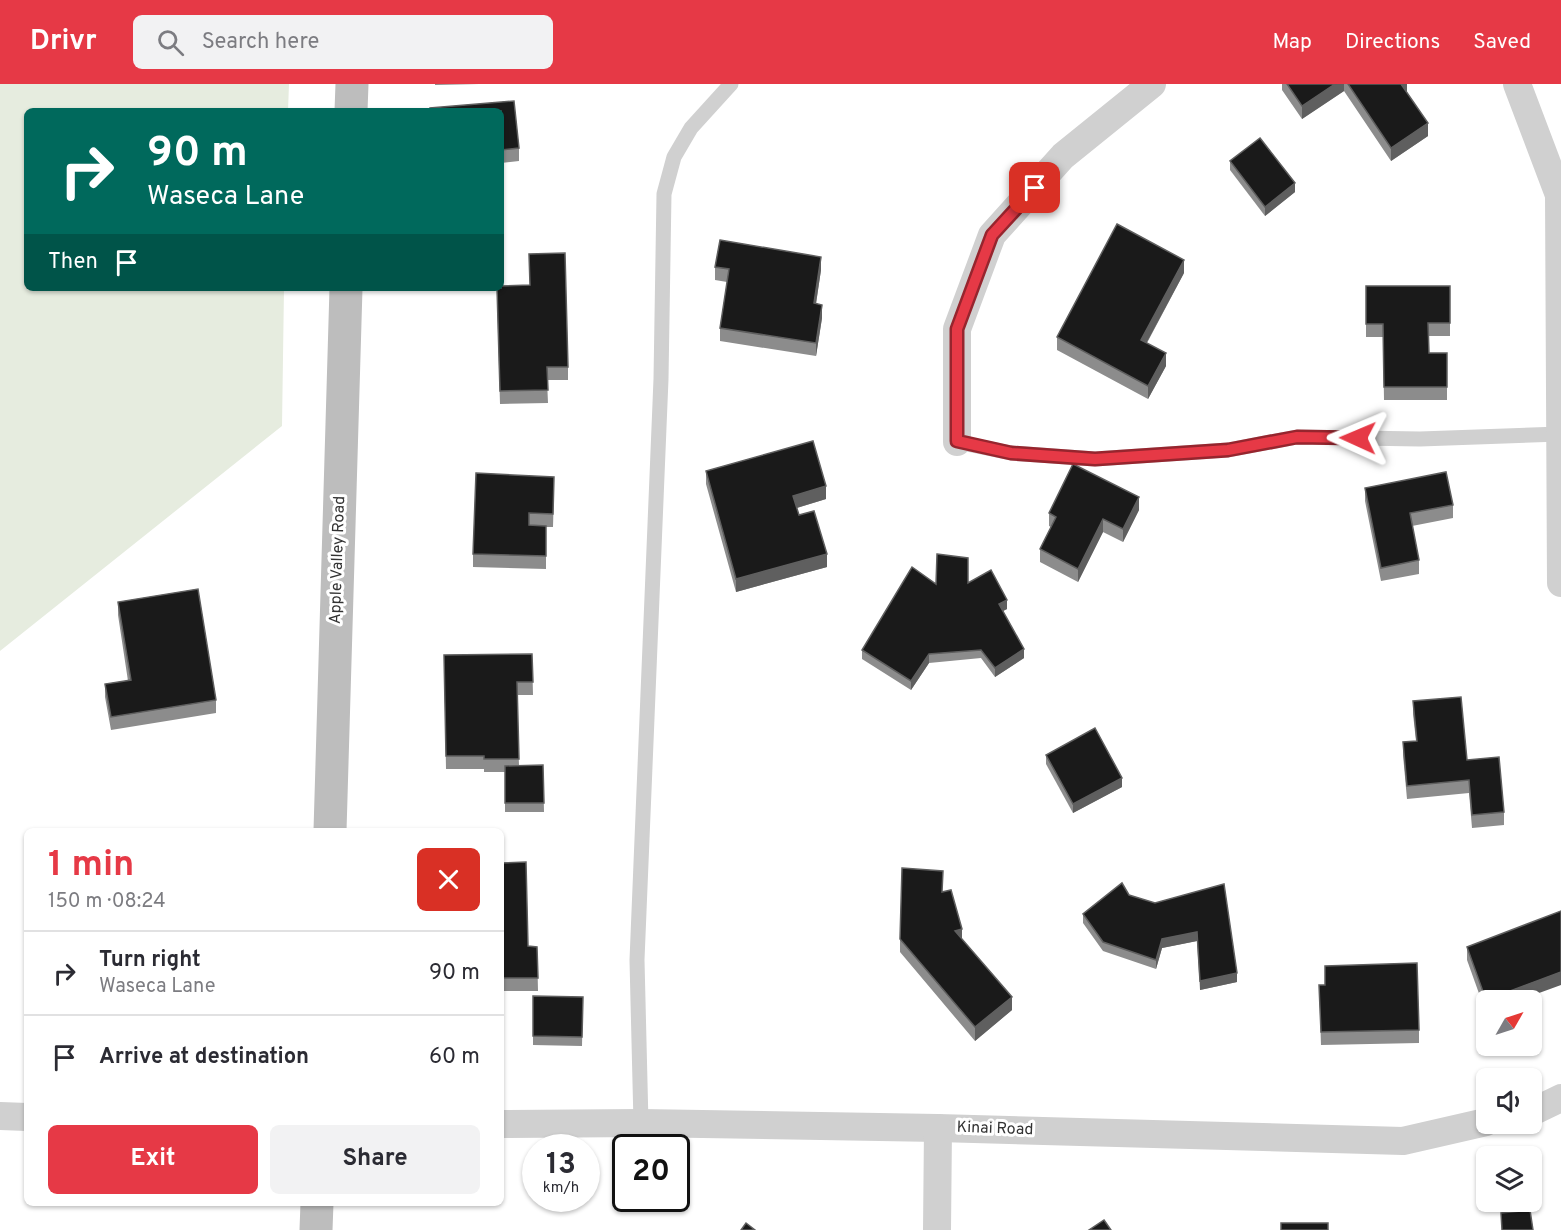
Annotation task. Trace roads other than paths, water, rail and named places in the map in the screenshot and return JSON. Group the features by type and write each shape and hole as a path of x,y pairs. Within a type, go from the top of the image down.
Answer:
{"main road":[{"path":"351,108 352,84"},
{"name":"Apple Valley Road","path":"330,828 346,291"},
{"path":"316,1230 317,1206"}],"street":[{"path":"957,441 957,329 992,235 1063,156 1152,84"},
{"path":"1517,84 1560,195 1561,583"},
{"path":"1542,1107 1561,1098"},
{"path":"0,1116 24,1117"},
{"name":"Kinai Road","path":"504,1124 641,1123 938,1128 1403,1141 1476,1124"},
{"path":"937,1230 938,1128"}],"lane":[{"path":"641,1123 637,960 661,379 664,194 674,157 691,128 731,84"},
{"path":"957,441 1011,453 1095,459 1228,450 1297,437 1420,439 1560,434"}]}
